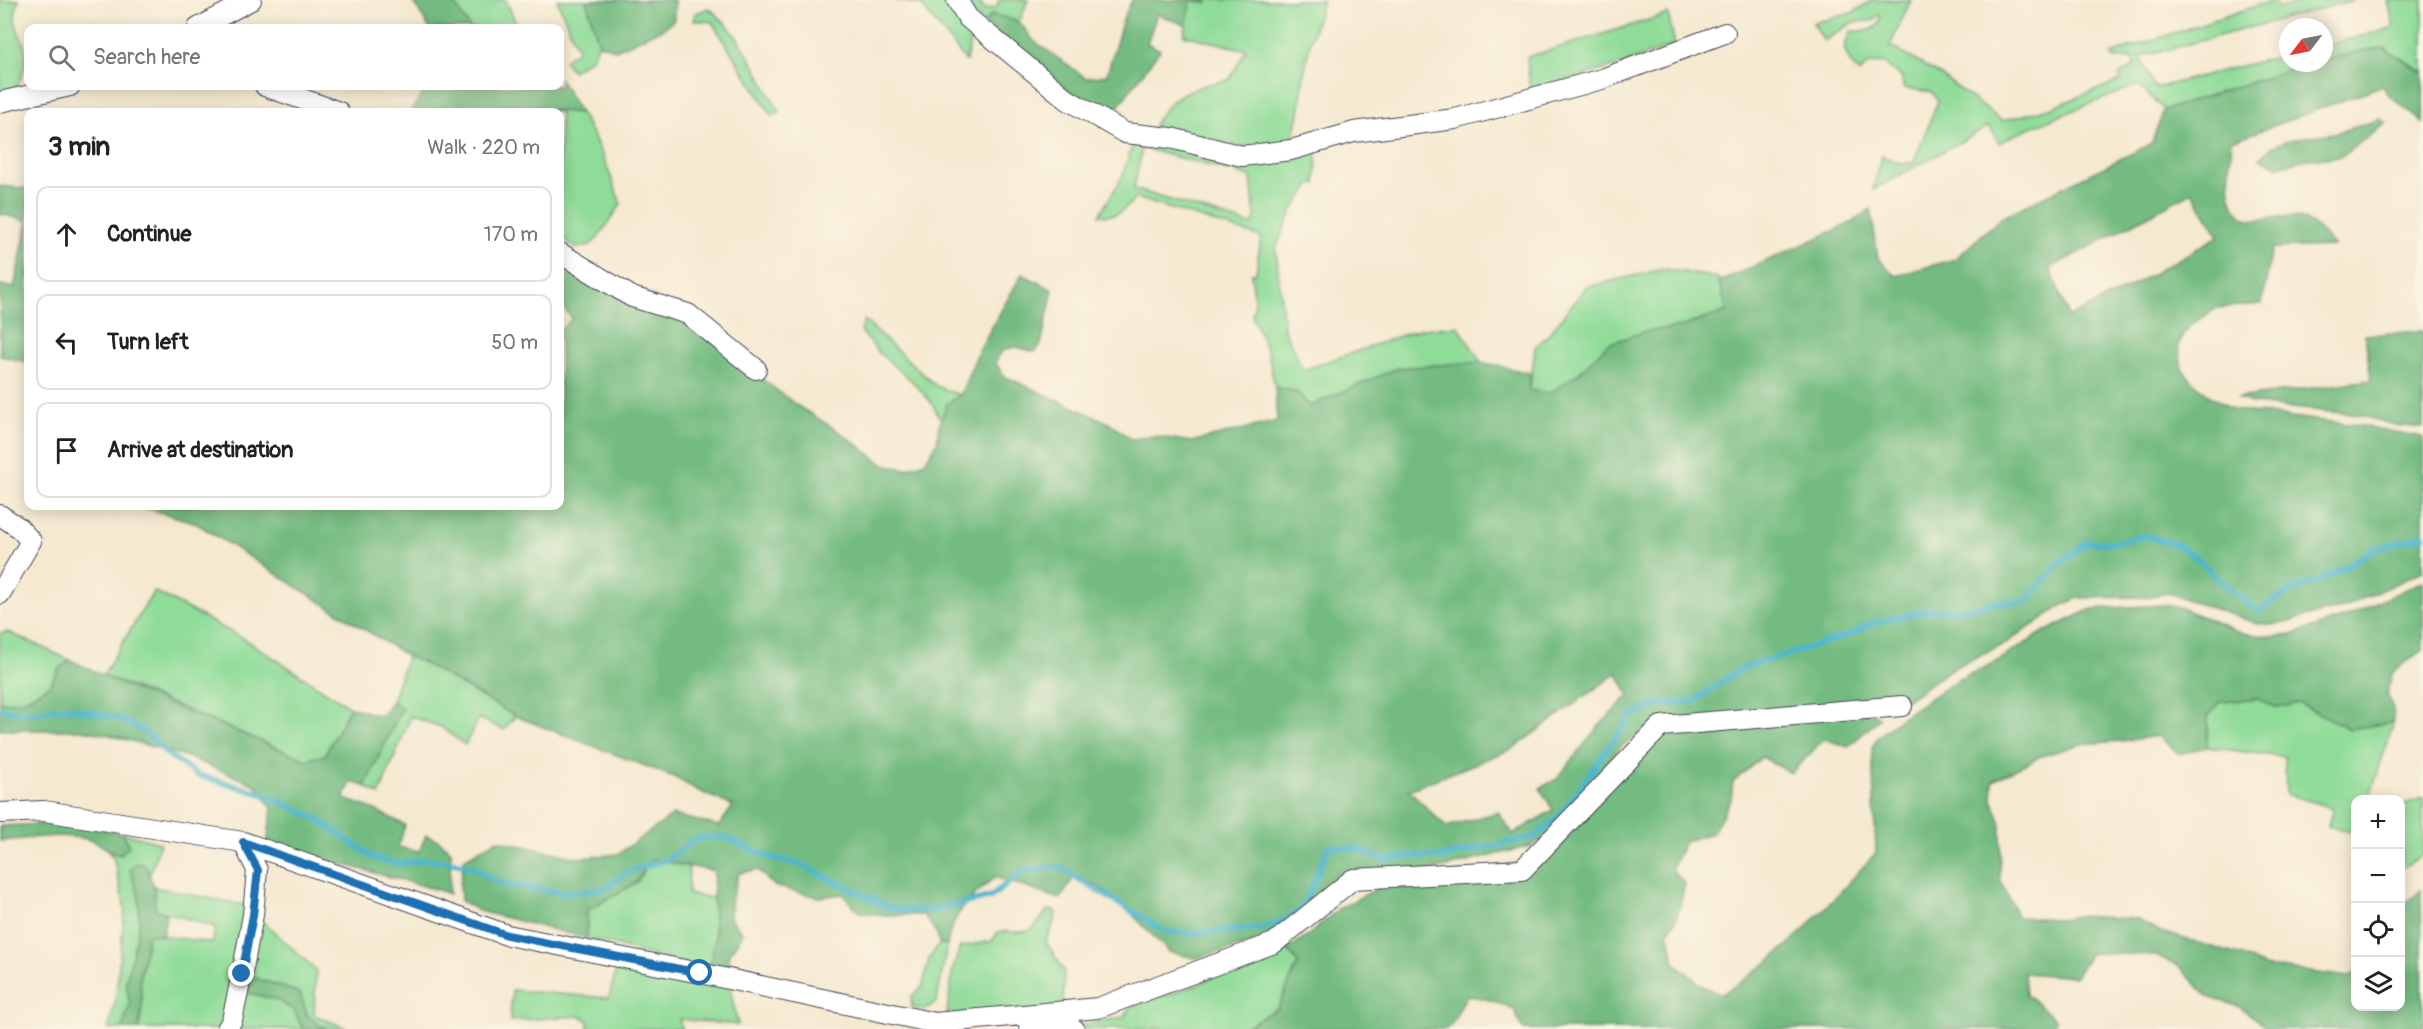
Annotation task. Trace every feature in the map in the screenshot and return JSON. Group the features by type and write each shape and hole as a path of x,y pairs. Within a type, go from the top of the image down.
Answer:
{"street":[{"path":"206,24 251,0"},
{"path":"957,0 968,18 1068,100 1125,133 1171,138 1242,156 1291,150 1354,132 1455,119 1602,79 1725,33"},
{"path":"0,102 52,90"},
{"path":"277,90 328,108"},
{"path":"564,255 632,297 688,314 756,369"},
{"path":"0,515 18,527 31,541 0,594"},
{"path":"935,1023 1098,1008 1274,943 1353,879 1522,870 1661,726 1902,706"},
{"path":"0,813 44,811 243,842 507,935 935,1023 966,1027 1024,1024 1066,1026 1074,1029"},
{"path":"227,1029 232,1020 242,974 253,915 258,870 243,842"}],"green space":[{"path":"0,0 19,0 15,19 24,45 24,69 14,92 0,94"},
{"path":"452,0 506,0 516,24 467,24"},
{"path":"452,0 467,24 427,24 413,1"},
{"path":"557,0 586,0 599,44 592,58 572,71 564,60 578,50"},
{"path":"586,0 674,0 674,20 664,28 616,50 599,44"},
{"path":"895,0 949,0 972,30 966,61 921,5"},
{"path":"962,0 977,0 985,9 996,8 999,0 1028,0 1019,22 993,14 984,23"},
{"path":"1132,0 1191,0 1186,25 1157,14 1147,43 1160,50 1114,112 1077,97 1044,75 984,23 993,14 1019,22 1034,41 1086,78 1107,75 1123,19"},
{"path":"1191,0 1207,3 1208,0 1323,0 1309,47 1299,113 1291,144 1249,148 1153,127 1168,106 1184,93 1204,85 1229,80 1246,50 1184,35"},
{"path":"1191,0 1208,0 1207,3"},
{"path":"1873,0 1911,0 1890,46 1942,76 2002,121 2050,108 2122,80 2119,75 2135,65 2132,58 2114,59 2111,54 2274,0 2279,8 2310,0 2354,0 2279,18 2279,20 2140,57 2155,88 2279,56 2279,72 2286,72 2164,110 2138,85 2026,129 1999,143 1989,126 1873,190 1882,156 1902,164 1913,163 1938,101 1932,92 1903,88 1902,78 1884,63 1869,64 1859,73 1850,62 1844,48 1851,31 1873,29 1879,23 1881,18 1879,15 1872,21 1853,22 1824,41 1813,23 1852,13"},
{"path":"2388,0 2423,0 2423,72 2384,48 2333,59 2333,43 2394,28"},
{"path":"708,8 730,28 740,41 780,112 772,116 712,22 694,20 694,14"},
{"path":"1668,14 1675,45 1620,65 1530,91 1527,57"},
{"path":"2384,48 2423,72 2423,123 2381,86 2232,141 2229,185 2236,209 2242,216 2257,220 2294,217 2317,228 2334,246 2272,248 2262,304 2217,308 2190,325 2178,345 2182,368 2192,381 2208,395 2234,410 2363,426 2423,437 2423,571 2342,608 2272,625 2253,622 2168,593 2145,597 2078,598 2063,605 2006,643 1951,669 1894,709 1657,723 1620,747 1572,813 1552,834 1531,846 1422,873 1353,885 1266,940 1196,958 1169,952 1125,907 1096,885 1074,877 1060,899 995,877 958,914 947,945 939,944 937,934 924,915 859,912 843,894 818,897 774,886 758,870 739,873 732,897 730,918 743,933 730,953 728,973 710,967 715,938 714,871 651,859 636,883 587,910 587,938 479,911 461,901 460,885 464,859 497,840 578,858 618,854 673,815 719,826 733,806 674,777 515,716 424,663 407,656 194,522 152,510 564,510 564,327 572,318 564,309 564,255 655,297 796,405 843,434 883,464 906,469 925,462 937,443 939,426 947,404 960,395 980,348 1022,274 1053,290 1041,345 1035,352 1016,347 1003,350 995,362 1004,376 1111,424 1131,439 1155,436 1191,442 1277,421 1275,387 1297,392 1310,406 1398,368 1481,362 1530,373 1530,390 1550,393 1579,373 1608,344 1643,332 1681,327 1727,311 1719,282 1849,224 1871,209 1878,258 1895,276 1955,259 2002,217 2151,144 2164,110 2282,72 2333,72 2333,59 2361,51","holes":["2192,192 2219,236 2126,289 2069,317 2050,268","1617,673 1629,695 1599,726 1557,779 1540,788 1553,810 1513,834 1498,812 1446,827 1409,790 1512,749"]},
{"path":"564,86 580,113 564,111 564,108 413,108 425,90 564,90"},
{"path":"564,111 580,113 587,124 621,204 598,238 589,246 575,248 564,238"},
{"path":"2380,119 2387,123 2340,157 2308,159 2278,166 2260,159 2266,151 2283,142 2334,133"},
{"path":"1147,143 1268,165 1317,149 1316,184 1310,185 1292,211 1276,248 1284,329 1303,370 1420,329 1458,326 1481,362 1398,368 1310,406 1297,392 1275,387 1268,353 1252,316 1255,303 1251,273 1256,273 1261,237 1136,198 1115,214 1099,215 1122,178 1131,149 1137,144","holes":["1142,148 1251,177 1255,217 1252,225 1134,189"]},
{"path":"0,186 24,189 24,220 0,214"},
{"path":"24,240 24,361 0,356 0,285 14,288"},
{"path":"1664,269 1718,278 1728,311 1681,327 1643,332 1608,344 1579,373 1550,393 1530,390 1535,347 1547,336 1586,287"},
{"path":"864,320 936,386 960,395 947,404 941,420 931,402 911,380 880,354 861,331"},
{"path":"2423,331 2423,428 2395,425 2360,415 2255,404 2237,398 2371,380 2365,335"},
{"path":"2423,581 2423,650 2393,672 2386,694 2393,708 2394,722 2350,729 2298,703 2278,708 2258,699 2221,702 2208,716 2207,747 2179,754 2158,736 2082,744 2041,756 1993,781 1992,799 2001,824 2000,879 2018,917 2059,919 2077,916 2136,919 2161,932 2242,956 2264,966 2349,977 2351,975 2351,1011 2405,1011 2405,904 2421,890 2423,1029 2269,1029 2240,1007 2208,997 2178,965 2154,955 2090,953 2075,977 2024,973 2026,994 2056,1020 2053,1029 1522,1029 1514,1009 1467,995 1451,1025 1446,1029 1242,1029 1278,1008 1298,963 1287,949 1311,933 1338,909 1380,887 1534,860 1553,852 1567,839 1634,753 1677,728 1870,711 1880,718 1848,747 1824,739 1791,773 1762,757 1733,782 1731,800 1712,833 1685,841 1671,870 1685,883 1677,918 1668,932 1675,963 1704,987 1722,994 1766,964 1786,947 1876,853 1872,747 1879,736 1899,719 1957,680 1996,662 2042,633 2092,609 2164,605 2181,608 2242,633 2271,637 2291,635 2351,615"},
{"path":"154,591 246,640 350,707 325,755 306,760 103,675"},
{"path":"8,632 70,660 59,669 50,685 22,701 0,702 0,633"},
{"path":"407,656 424,663 515,716 504,730 479,718 465,745 441,727 411,716 379,795 365,786 402,708 392,701"},
{"path":"70,660 124,685 306,760 325,755 350,707 381,716 392,701 402,708 365,786 351,782 344,799 373,809 405,825 398,847 419,852 426,835 438,840 451,851 449,894 267,844 272,808 256,785 185,756 106,734 81,730 0,730 0,702 22,701 50,685 59,669"},
{"path":"2258,699 2278,708 2298,703 2350,729 2394,722 2370,795 2351,795 2351,832 2328,826 2333,808 2286,794 2285,757 2207,747 2208,716 2221,702"},
{"path":"2423,798 2423,854 2405,866 2405,849 2405,804"},
{"path":"67,823 123,833 129,846 120,855 94,841 68,836 0,841 0,826"},
{"path":"123,833 160,843 149,877 130,869 139,897 139,926 126,982 130,1004 122,1029 108,1029 115,1003 125,909 114,860 109,852 120,855"},
{"path":"651,859 689,867 688,894 713,898 715,938 711,971 587,938 587,910 636,883"},
{"path":"136,864 145,864 154,887 155,909 166,914 163,935 148,935 140,978 142,1007 139,1029 122,1029 130,1004 126,982 139,926 139,897 130,869"},
{"path":"154,887 249,906 221,1029 139,1029 142,1007 140,978 148,934 213,943 215,927 155,909"},
{"path":"1048,910 1056,911 1055,920 1046,942 1064,971 1063,1011 947,1014 953,969 960,947 992,941 998,932 1028,931"},
{"path":"259,918 316,970 314,1015 348,1029 320,1026 310,1018 300,993 247,975"},
{"path":"939,944 947,945 937,1001 924,1010 912,1007 911,997 923,986 929,959"},
{"path":"1287,949 1298,963 1278,1008 1242,1029 1082,1029 1075,1026 1124,1017 1131,1006 1199,984 1228,970"},
{"path":"618,961 730,988 738,1025 679,1019 682,1029 588,1029 588,1020 580,1016 510,1021 512,990 609,998"},
{"path":"247,975 300,993 307,1016 325,1029 303,1029 294,1010 277,1000 245,992"},
{"path":"245,992 277,1000 294,1010 303,1029 233,1029"}],"waterway":[{"path":"0,709 32,713 60,708 76,709 120,719 145,732 166,753 197,775 263,794 316,818 374,858 398,864 421,860 448,861 472,867 501,884 566,893 604,889 629,871 669,859 697,838 724,837 769,857 799,864 893,909 929,911 990,897 1024,871 1059,867 1166,932 1198,933 1263,928 1286,920 1304,906 1328,847 1359,849 1385,860 1412,856 1442,857 1535,837 1560,815 1631,716 1658,704 1693,702 1742,668 1852,634 1872,623 1930,610 1965,609 1992,603 2026,602 2061,562 2087,542 2112,543 2144,536 2175,544 2197,558 2218,579 2258,611 2287,593 2320,580 2374,549 2423,536"}],"route":[{"path":"242,974 253,915 258,870 243,842 507,935 700,973"}]}
